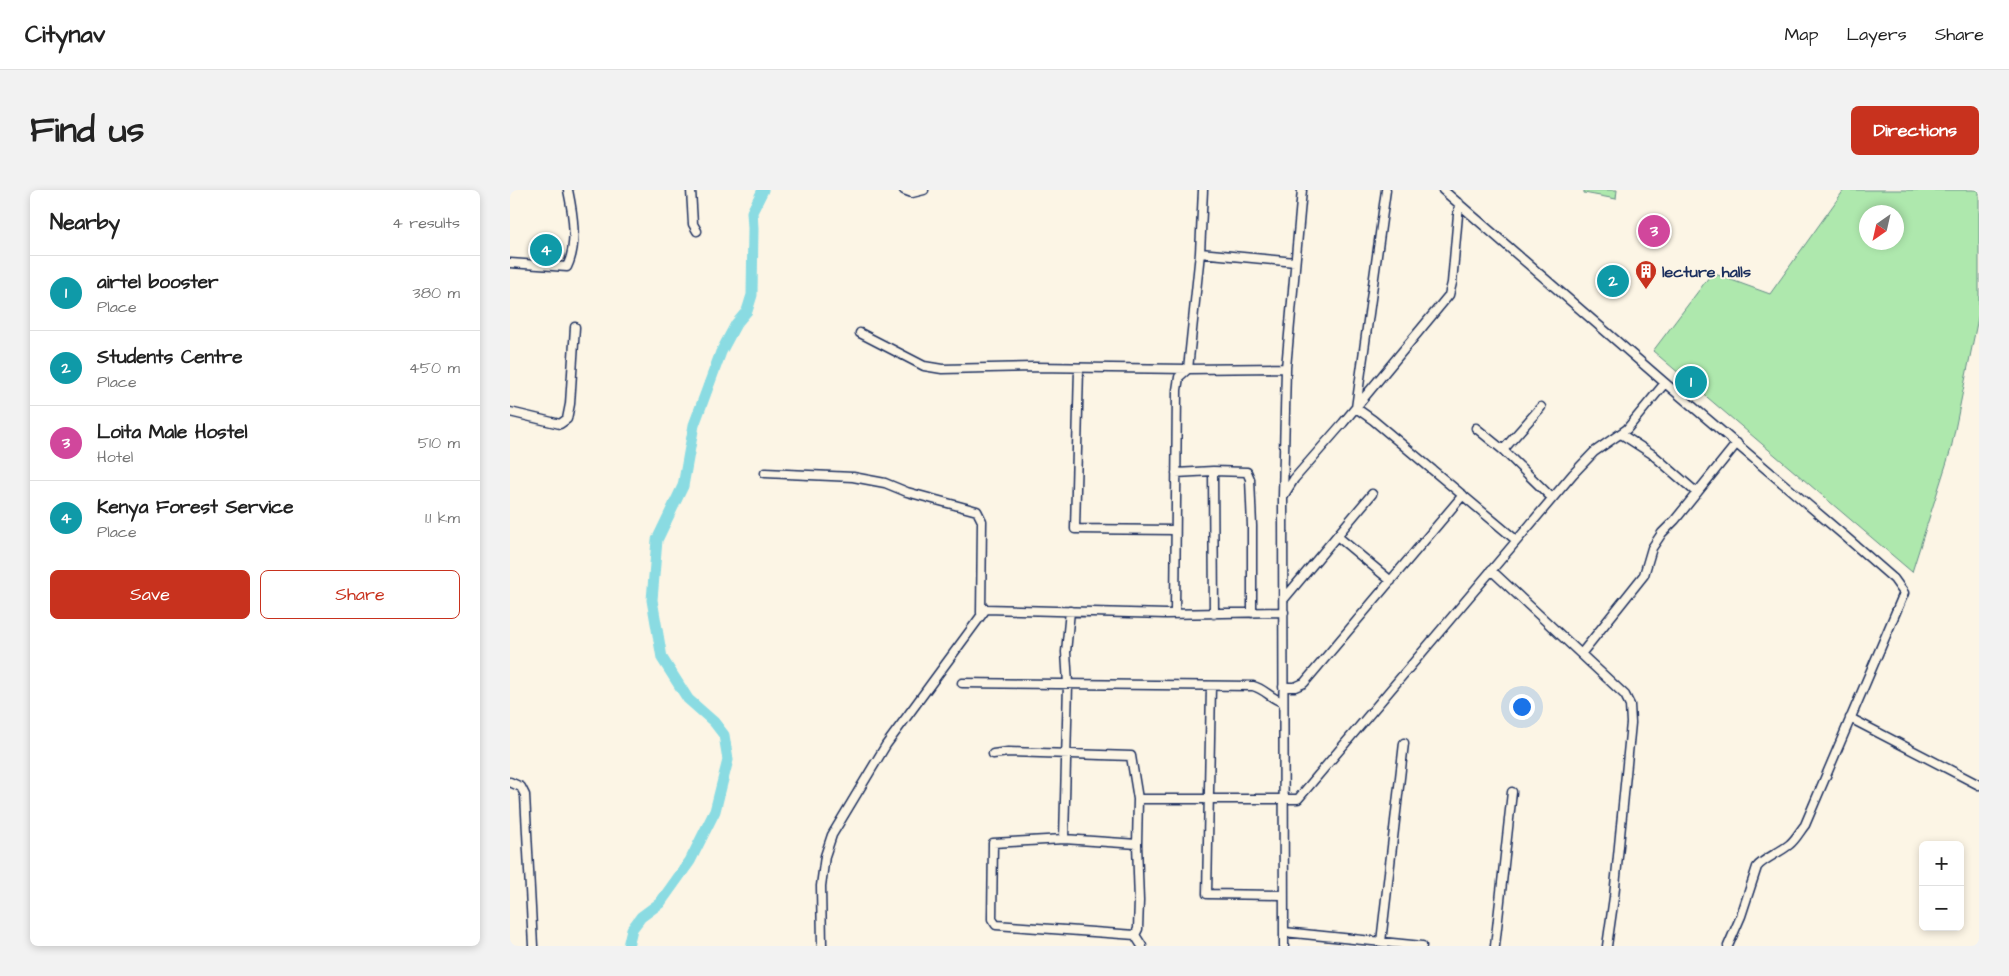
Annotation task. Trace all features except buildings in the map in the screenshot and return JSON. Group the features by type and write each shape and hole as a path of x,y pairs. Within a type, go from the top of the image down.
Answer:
{"street":[{"path":"510,263 567,267 572,257 574,218 568,190"},
{"path":"691,190 693,224 697,232"},
{"path":"904,190 912,193 924,190"},
{"path":"1188,369 1200,253 1203,190"},
{"path":"1284,946 1283,497 1286,368 1302,190"},
{"path":"1356,408 1386,190"},
{"path":"1443,190 1894,579 1904,592 1805,825 1791,844 1770,859 1760,862 1728,946"},
{"path":"1283,497 1294,479 1356,408 1449,295 1452,283 1459,203"},
{"path":"1200,253 1295,262"},
{"path":"510,412 560,424 567,419 575,327"},
{"path":"860,333 931,368 1286,368"},
{"path":"1079,368 1075,529 1175,530"},
{"path":"1175,614 1177,382 1182,373 1188,369"},
{"path":"1138,799 1295,800 1301,796 1552,498 1594,452 1621,434 1665,383"},
{"path":"1503,450 1541,407"},
{"path":"1356,408 1373,420 1516,540"},
{"path":"1476,428 1503,450 1552,498"},
{"path":"1621,434 1652,454 1697,493"},
{"path":"1581,654 1644,575 1652,548 1662,533 1675,520 1736,443"},
{"path":"1176,473 1213,470 1247,472 1250,479 1252,526 1252,612"},
{"path":"1213,470 1214,613"},
{"path":"765,473 853,477 885,483 907,492 977,511 982,521 981,613"},
{"path":"1284,599 1372,494"},
{"path":"1283,687 1295,687 1304,683 1463,495"},
{"path":"1337,536 1391,581"},
{"path":"1491,570 1625,695 1630,705 1631,723 1614,897 1607,946"},
{"path":"822,946 820,886 825,856 832,834 886,745 981,613 990,608 1175,614 1284,612"},
{"path":"1064,839 1068,684 1066,652 1070,611"},
{"path":"962,683 1260,688 1270,696 1283,702"},
{"path":"1211,686 1207,894 1284,895"},
{"path":"1850,718 1979,785"},
{"path":"1381,942 1404,743"},
{"path":"993,754 1008,752 1131,756 1138,799 1139,901 1138,929 1135,935"},
{"path":"510,782 521,787 525,795 533,946"},
{"path":"1495,946 1512,792"},
{"path":"1135,935 996,925 992,919 993,843 1064,839 1137,844"},
{"path":"1284,932 1422,946"},
{"path":"1135,935 1142,946"}],"green space":[{"path":"1584,190 1617,190 1616,199 1584,193"},
{"path":"1844,190 1979,190 1979,313 1951,449 1912,572 1653,351 1712,273 1770,294"}],"waterway":[{"path":"628,946 632,929 641,917 660,903 690,861 715,811 728,760 724,735 714,722 688,699 662,658 652,600 657,540 683,486 694,425 721,352 736,324 747,311 752,295 752,212 763,190"}],"place":[{"name":"Loita Male Hostel","path":"1654,231"},
{"name":"Kenya Forest Service","path":"546,250"},
{"name":"Students Centre","path":"1613,281"},
{"name":"lecture halls","path":"1646,290"},
{"name":"airtel booster","path":"1691,382"}]}
